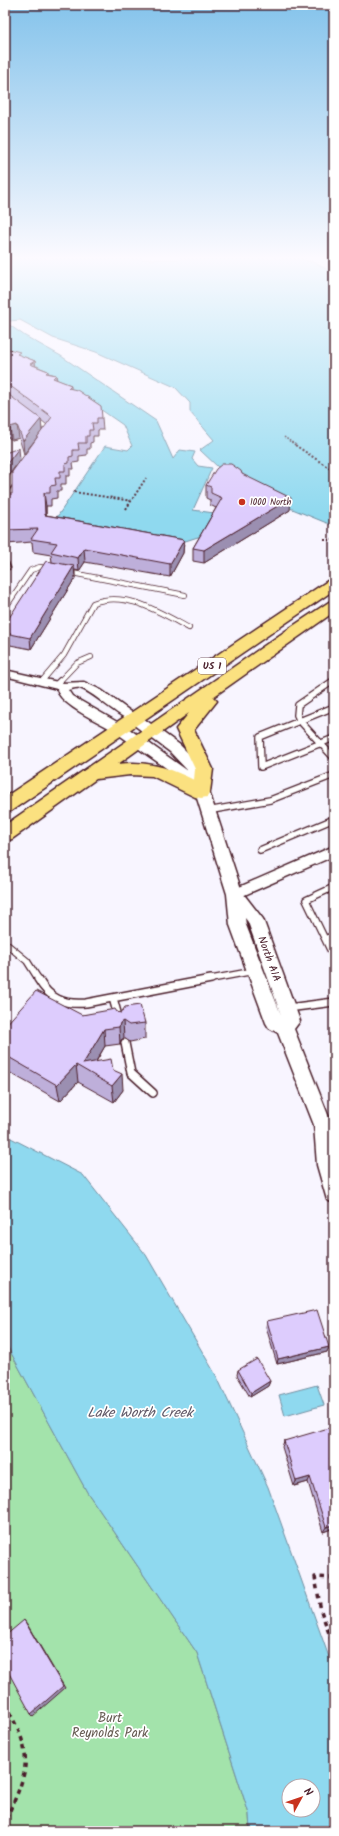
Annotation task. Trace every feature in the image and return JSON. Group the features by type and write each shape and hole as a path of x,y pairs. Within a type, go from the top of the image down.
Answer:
{"main road":[{"name":"US 1","path":"5,806 334,583"},
{"name":"US 1","path":"5,834 145,737 229,676 334,605"},
{"path":"89,776 123,768 148,768 168,774 201,792 204,769 185,729 229,676"}],"street":[{"path":"5,397 48,430 31,455 5,488"},
{"path":"5,673 59,686 80,684 92,689 127,724"},
{"path":"59,686 68,699 127,724"},
{"name":"North A1A","path":"127,724 145,737 201,792 235,894 238,925 254,971 275,1023 285,1028 329,1132 326,1165 334,1194"},
{"path":"235,894 334,851"},
{"name":"North A1A","path":"235,894 255,919 291,1021 285,1028"}],"lane":[{"path":"5,608 7,602 33,569 40,567 56,570"},
{"path":"63,571 185,595"},
{"path":"42,681 64,655 93,603 98,600 106,599 150,607 190,628"},
{"path":"59,686 77,663 91,657"},
{"path":"334,680 298,705 297,715 300,721 334,758"},
{"path":"334,707 260,737 262,767 334,738"},
{"path":"207,811 270,800 334,775"},
{"path":"260,850 334,819"},
{"path":"334,887 306,900 334,958"},
{"path":"325,939 334,935"},
{"path":"5,943 27,961 43,987 56,999 71,1004 86,1003 254,971"},
{"path":"113,998 121,1025"},
{"path":"287,1008 334,1002"},
{"path":"125,1043 131,1073 153,1093"}],"path":[{"path":"284,437 334,470"},
{"path":"126,510 146,478"},
{"path":"74,492 132,501"},
{"path":"324,540 334,540"},
{"path":"334,1578 314,1577 321,1611 334,1647"},
{"path":"5,1705 23,1737 28,1758 17,1797 5,1821"}],"green space":[{"name":"Burt Reynolds Park","path":"5,1342 87,1492 197,1653 249,1814 250,1831 5,1831"}],"water":[{"path":"5,345 41,345 61,356 156,421 173,459 180,450 195,452 192,459 198,466 212,468 193,510 214,513 201,536 176,544 53,523 105,446 128,450 132,446 123,425 41,368 5,347"},
{"path":"74,345 334,345 334,526 290,508 234,476 225,469 218,467 200,450 214,440 190,412 190,403 175,387 96,352"},
{"name":"Lake Worth Creek","path":"5,1135 83,1175 146,1255 217,1377 268,1487 334,1671 334,1831 250,1831 249,1814 197,1653 87,1492 5,1342"},
{"path":"317,1385 324,1405 285,1416 279,1395"}],"building":[{"path":"5,348 20,352 17,354 35,361 30,364 48,371 46,373 56,375 53,378 71,385 68,388 77,390 101,406 102,418 97,418 97,423 92,423 93,430 89,430 89,436 86,436 86,443 78,443 79,450 73,450 73,456 69,457 69,463 65,464 65,471 60,471 60,478 55,478 56,485 50,486 50,493 44,493 45,515 184,540 170,564 84,548 78,558 51,552 57,543 31,539 38,529 5,530 5,502 6,494 12,494 12,472 52,417 5,382"},
{"path":"5,392 41,419 23,441 17,425 10,427 5,424"},
{"path":"19,448 5,466 5,453"},
{"path":"222,464 231,464 241,471 242,474 291,498 204,550 193,548 222,498 211,493 211,487 206,485 216,469"},
{"path":"46,561 74,566 30,638 5,633 5,624"},
{"path":"36,991 82,1015 115,1009 117,1012 121,1013 125,1007 140,1005 145,1023 129,1025 123,1021 120,1023 119,1027 104,1029 83,1064 111,1059 113,1070 122,1074 112,1086 76,1065 57,1085 5,1055 5,1026"},
{"path":"317,1310 329,1347 278,1359 267,1321"},
{"path":"257,1359 270,1381 251,1393 238,1370"},
{"path":"332,1427 334,1434 334,1457 330,1458 334,1470 334,1525 326,1527 310,1477 296,1481 284,1441"},
{"path":"24,1620 63,1686 31,1714 5,1666 5,1636"}],"place":[{"name":"1000 North","path":"242,502"}]}
